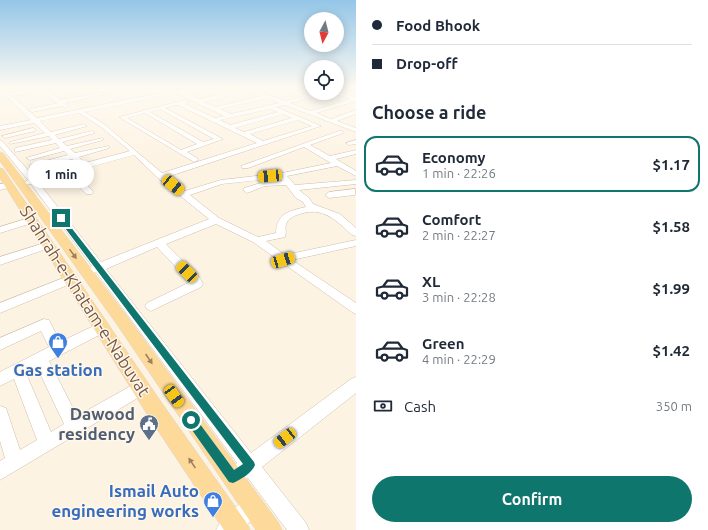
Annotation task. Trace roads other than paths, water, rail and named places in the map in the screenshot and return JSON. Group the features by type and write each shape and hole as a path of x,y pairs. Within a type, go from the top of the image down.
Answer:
{"main road":[{"name":"Shahrah-e-Khatam-e-Nabuvat","path":"0,155 32,220 233,528"},
{"name":"Shahrah-e-Khatam-e-Nabuvat","path":"13,182 92,270 121,319 270,530"}],"street":[{"path":"31,113 84,166"},
{"path":"34,113 38,119"},
{"path":"0,128 62,113"},
{"path":"0,125 71,113"},
{"path":"83,113 103,126 135,152 161,176 216,220 257,240 283,260 356,309"},
{"path":"131,113 122,117 194,160"},
{"path":"148,113 203,145"},
{"path":"170,113 220,139 181,152"},
{"path":"199,113 244,134 290,150"},
{"path":"223,113 230,116"},
{"path":"214,120 245,113"},
{"path":"230,127 281,113"},
{"path":"161,176 318,126 286,113"},
{"path":"313,113 356,130"},
{"path":"331,121 354,113"},
{"path":"244,134 299,118"},
{"path":"84,126 49,129 5,140 13,182 67,171 135,152"},
{"path":"18,150 92,132"},
{"path":"245,166 341,132"},
{"path":"30,158 101,139"},
{"path":"306,145 356,174"},
{"path":"33,167 107,147"},
{"path":"329,159 356,152"},
{"path":"247,190 264,184 287,182 338,164"},
{"path":"67,171 89,192"},
{"path":"184,194 221,182 346,184 356,182"},
{"path":"287,182 314,208 337,216 356,233"},
{"path":"346,184 356,193"},
{"path":"329,195 356,193"},
{"path":"257,240 281,234 282,224 285,218 295,212 314,208"},
{"path":"0,230 32,220"},
{"path":"216,220 92,270 250,465 300,530"},
{"path":"151,306 196,284 196,281 159,243"},
{"path":"283,260 300,254 320,252 351,244 356,252"},
{"path":"0,261 48,245"},
{"path":"0,308 71,279"},
{"path":"0,344 44,324 57,350"},
{"path":"0,379 102,327"},
{"path":"40,358 74,427"},
{"path":"18,370 48,443"},
{"path":"233,478 356,384"},
{"path":"0,471 141,388"},
{"path":"0,414 16,462"},
{"path":"233,528 253,506"}],"place":[{"name":"Gas station","path":"58,359"},
{"name":"Dawood residency","path":"149,441"},
{"name":"Ismail Auto engineering works","path":"213,518"}]}
